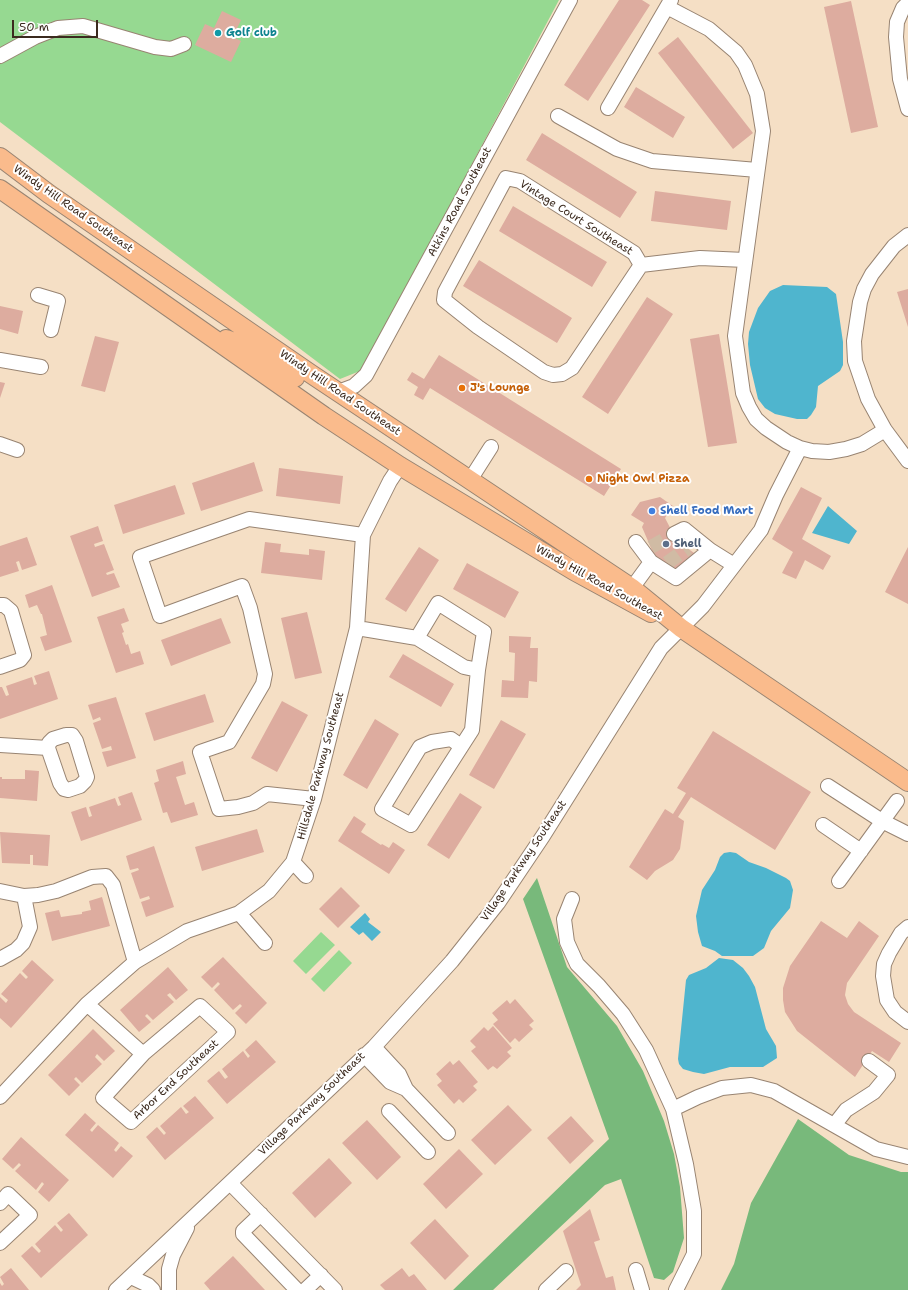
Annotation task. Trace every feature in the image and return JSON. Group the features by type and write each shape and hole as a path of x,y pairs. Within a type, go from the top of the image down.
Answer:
{"main road":[{"name":"Windy Hill Road Southeast","path":"0,157 49,194 338,392 632,588 681,628 908,782"},
{"name":"Windy Hill Road Southeast","path":"0,189 204,332 400,466 625,600 681,628"},
{"path":"204,332 249,346 319,393 338,392"}],"street":[{"name":"Atkins Road Southeast","path":"338,392 354,386 366,375 570,0"},
{"path":"608,108 669,3 709,29 736,52 745,64 757,94 763,131 735,336 743,392 756,419 766,428 800,448 829,452 846,449 862,444 885,430"},
{"path":"906,6 897,22 896,37 900,79 908,109"},
{"path":"0,56 58,28 83,26 155,47 170,48 184,44"},
{"path":"558,116 617,149 652,161 757,170"},
{"name":"Vintage Court Southeast","path":"641,265 634,253 520,181 506,178 445,292 444,300 478,327 544,372 553,375 562,374 572,368 641,265 700,258 745,260"},
{"path":"908,235 894,246 872,274 860,302 855,328 855,361 860,379 885,430 908,462"},
{"path":"38,295 58,302 51,330"},
{"path":"0,360 41,367"},
{"path":"0,444 17,450"},
{"path":"470,480 491,447"},
{"name":"Village Parkway Southeast","path":"116,1290 369,1051 452,961 498,903 543,836 661,648 703,606 761,530 776,495 800,448"},
{"name":"Hillsdale Parkway Southeast","path":"3,1089 87,1004 135,962 187,931 239,913 268,891 293,862 314,800 357,628 363,535 390,481 400,466"},
{"path":"314,800 267,794 245,805 219,809 200,752 229,742 263,684 264,674 250,608 242,586 160,616 140,557 249,519 363,535"},
{"path":"674,534 684,529 699,546 734,565"},
{"path":"632,588 651,556 676,578 699,546"},
{"path":"417,638 438,604 484,632 478,670 472,730 411,825 382,809 420,747 432,742 451,739 461,746"},
{"path":"0,605 4,605 11,611 24,655 20,660 0,668"},
{"path":"357,628 417,638 464,667 478,670"},
{"path":"0,745 48,748"},
{"path":"828,786 882,821 908,834"},
{"path":"839,881 898,801"},
{"path":"823,825 860,852"},
{"path":"293,862 306,876"},
{"path":"0,891 24,896 50,892 92,878 106,876 113,884 135,962"},
{"path":"0,959 16,950 28,935 30,927 24,896"},
{"path":"572,899 564,919 567,942 577,964 599,986 623,1014 646,1050 673,1110 686,1164 694,1211 694,1254 676,1290"},
{"path":"239,913 265,943"},
{"path":"908,927 901,933 889,953 884,964 882,976 887,1000 895,1012 908,1022"},
{"path":"87,1004 143,1054"},
{"name":"Arbor End Southeast","path":"200,1006 228,1032 131,1122 102,1098 143,1054 200,1006"},
{"path":"369,1051 390,1082 406,1089 448,1133"},
{"path":"835,1124 846,1110 874,1092 888,1075 869,1061"},
{"path":"673,1110 698,1097 722,1088 751,1085 774,1091 876,1148 908,1157"},
{"path":"389,1111 428,1152"},
{"path":"230,1183 334,1290"},
{"path":"0,1203 8,1194 30,1215 0,1243"},
{"path":"261,1214 243,1231 243,1234 297,1290"},
{"path":"170,1290 169,1269 173,1255 191,1219"},
{"path":"636,1270 642,1290"},
{"path":"546,1290 566,1271"},
{"path":"305,1290 321,1275"},
{"path":"131,1277 135,1290"},
{"path":"131,1277 148,1285 153,1290"}],"green space":[{"path":"0,0 559,0 402,296 360,371 340,379 0,122"},
{"path":"537,878 567,967 617,1026 643,1071 664,1121 674,1154 680,1187 684,1238 673,1272 664,1280 654,1278 621,1179 605,1185 493,1290 453,1290 609,1139 523,899"},
{"path":"321,932 335,945 306,974 293,961"},
{"path":"339,950 352,963 324,992 311,979"},
{"path":"798,1119 849,1155 901,1172 908,1172 908,1290 721,1290 734,1264 751,1203"}],"water":[{"path":"783,285 827,287 836,294 843,342 843,365 840,371 818,386 816,407 807,419 797,419 775,414 765,408 758,399 750,365 748,344 749,332 758,308 770,291"},
{"path":"828,506 857,531 849,544 812,533"},
{"path":"724,853 736,853 749,862 766,868 786,878 790,881 793,890 790,908 771,931 764,948 753,956 722,956 715,951 702,946 698,932 696,916 702,890 715,870 720,857"},
{"path":"365,913 370,919 368,922 381,932 372,941 363,932 359,935 350,927"},
{"path":"719,958 733,960 743,968 755,987 766,1029 776,1046 777,1058 763,1067 730,1067 704,1074 683,1069 679,1064 678,1059 686,980 689,975 706,968"}],"building":[{"path":"619,0 642,0 650,5 588,101 564,85"},
{"path":"851,1 878,127 851,133 824,7"},
{"name":"Golf club","path":"222,11 241,20 233,37 241,41 231,62 195,45 205,24 214,28"},
{"path":"678,37 753,133 733,149 658,53"},
{"path":"636,87 685,117 673,138 624,107"},
{"path":"542,133 637,192 620,218 526,160"},
{"path":"655,191 731,201 727,230 651,221"},
{"path":"513,206 607,262 592,287 499,231"},
{"path":"479,260 572,318 557,343 463,286"},
{"path":"908,289 908,327 897,292"},
{"path":"647,297 673,314 608,414 582,397"},
{"path":"0,306 23,311 18,334 0,329"},
{"path":"719,334 737,443 708,447 690,339"},
{"path":"95,336 119,342 105,392 81,386"},
{"path":"439,355 621,469 604,496 430,388 423,400 414,395 418,387 407,380 412,372 424,379"},
{"path":"0,382 5,383 0,398"},
{"path":"254,462 263,491 201,511 192,483"},
{"path":"279,468 343,476 340,504 276,496"},
{"path":"175,485 185,514 123,534 114,505"},
{"path":"801,487 822,498 802,539 831,556 823,570 805,560 796,579 782,573 793,552 772,539"},
{"name":"Shell","path":"660,497 673,506 665,518 677,541 697,555 677,570 654,555 642,527 644,523 631,515 640,502"},
{"path":"98,526 103,541 94,544 95,547 104,544 114,570 106,573 107,575 114,573 120,587 92,597 70,536"},
{"path":"27,537 37,565 22,570 19,561 16,562 19,571 0,577 0,546"},
{"path":"265,542 281,544 280,552 309,555 309,549 325,551 322,580 261,573"},
{"path":"419,547 439,560 406,612 385,599"},
{"path":"908,547 908,604 885,592"},
{"path":"467,563 519,592 505,618 453,589"},
{"path":"52,585 72,642 45,651 40,637 47,635 42,614 37,605 29,608 25,595"},
{"path":"124,608 129,621 121,624 126,645 128,644 131,654 140,651 144,664 116,673 97,617"},
{"path":"307,612 322,673 295,679 281,618"},
{"path":"221,618 231,643 171,666 161,640"},
{"path":"509,636 531,637 530,648 538,648 537,682 529,681 528,698 501,697 502,680 514,681 515,653 509,652"},
{"path":"403,654 454,684 441,707 389,677"},
{"path":"49,671 58,699 0,719 0,687 2,687 6,696 9,695 6,686 32,677 34,685 37,684 34,676"},
{"path":"205,694 214,722 154,741 145,713"},
{"path":"116,697 136,758 107,767 102,752 112,750 111,746 102,749 93,723 101,720 100,717 93,720 88,705"},
{"path":"282,701 308,715 277,772 251,758"},
{"path":"375,719 399,734 367,789 343,775"},
{"path":"501,720 526,734 494,789 469,775"},
{"path":"713,731 811,792 775,850 691,797 678,817 684,821 680,849 673,860 655,871 647,880 629,867 665,809 673,814 686,793 677,788"},
{"path":"183,761 186,774 176,777 185,805 194,802 198,815 171,823 167,812 163,813 154,783 159,781 156,770"},
{"path":"25,770 39,771 37,801 0,798 0,777 2,777 2,779 25,779"},
{"path":"132,792 142,820 81,841 71,812 86,807 89,817 92,816 89,807 115,798 118,806 121,805 118,797"},
{"path":"460,793 482,807 449,859 427,845"},
{"path":"354,816 366,824 361,832 381,845 382,844 389,848 393,842 405,850 389,874 338,841"},
{"path":"257,829 264,852 202,871 195,847"},
{"path":"0,832 50,835 48,866 33,865 33,855 30,855 30,864 2,863"},
{"path":"154,846 174,907 146,917 141,902 150,899 149,896 140,899 131,873 139,870 138,868 130,870 126,856"},
{"path":"341,887 360,906 338,928 319,909"},
{"path":"102,897 110,926 52,941 45,913 59,910 61,917 82,914 82,912 91,910 89,901"},
{"path":"821,921 847,938 859,921 879,936 847,983 845,995 848,1004 854,1012 901,1043 889,1062 872,1051 855,1077 797,1031 785,1012 783,988 790,966"},
{"path":"223,957 267,1003 246,1024 235,1013 242,1006 240,1004 233,1010 214,990 220,984 218,982 212,988 201,977"},
{"path":"32,960 54,980 11,1028 0,1018 0,997 6,1003 8,1000 1,994 20,973 26,979 28,977 22,971"},
{"path":"168,967 188,990 176,1000 170,993 167,995 174,1002 153,1020 147,1014 145,1016 151,1022 139,1032 120,1010"},
{"path":"515,999 534,1021 529,1025 533,1029 519,1042 515,1038 510,1043 493,1024 498,1020 492,1013 507,1000 510,1004"},
{"path":"493,1026 512,1048 507,1052 511,1056 497,1069 493,1066 488,1070 471,1051 476,1047 470,1041 484,1027 488,1031"},
{"path":"93,1029 115,1051 104,1061 97,1054 95,1057 102,1064 82,1083 76,1077 74,1079 80,1085 69,1096 48,1075"},
{"path":"256,1040 276,1062 227,1104 207,1081 219,1071 225,1079 228,1077 222,1069 243,1051 248,1058 250,1056 245,1050"},
{"path":"459,1060 478,1082 473,1086 477,1090 463,1103 459,1099 454,1104 437,1085 442,1081 436,1074 450,1061 453,1065"},
{"path":"195,1096 214,1118 165,1160 146,1137 157,1127 164,1135 166,1133 160,1126 181,1107 186,1114 189,1112 183,1106"},
{"path":"508,1105 532,1130 495,1165 471,1140"},
{"path":"85,1113 96,1123 90,1130 92,1132 98,1125 119,1143 114,1150 116,1152 121,1146 133,1156 113,1178 65,1135"},
{"path":"571,1116 594,1141 570,1164 547,1138"},
{"path":"367,1120 401,1157 377,1180 342,1143"},
{"path":"21,1137 69,1180 49,1202 38,1192 44,1184 42,1182 36,1190 15,1171 21,1165 19,1163 13,1169 2,1159"},
{"path":"459,1149 483,1174 446,1209 423,1184"},
{"path":"329,1158 352,1183 315,1218 292,1193"},
{"path":"590,1209 600,1240 594,1242 606,1278 613,1276 616,1290 576,1290 581,1285 563,1231"},
{"path":"69,1213 88,1235 41,1278 21,1256 32,1246 39,1253 41,1251 35,1244 55,1225 61,1232 63,1230 57,1223"},
{"path":"435,1219 469,1256 445,1280 410,1243"},
{"path":"233,1256 265,1290 210,1290 204,1283"},
{"path":"11,1268 29,1290 0,1290 0,1283 2,1286 4,1284 0,1277"},
{"path":"402,1268 409,1277 414,1274 427,1290 385,1290 380,1285"}],"tunnel":[{"path":"651,547 674,534"},
{"path":"667,563 688,548"}],"place":[{"name":"Golf club","path":"218,33"},
{"name":"J's Lounge","path":"462,388"},
{"name":"Night Owl Pizza","path":"589,479"},
{"name":"Shell Food Mart","path":"652,511"},
{"name":"Shell","path":"666,544"}]}
